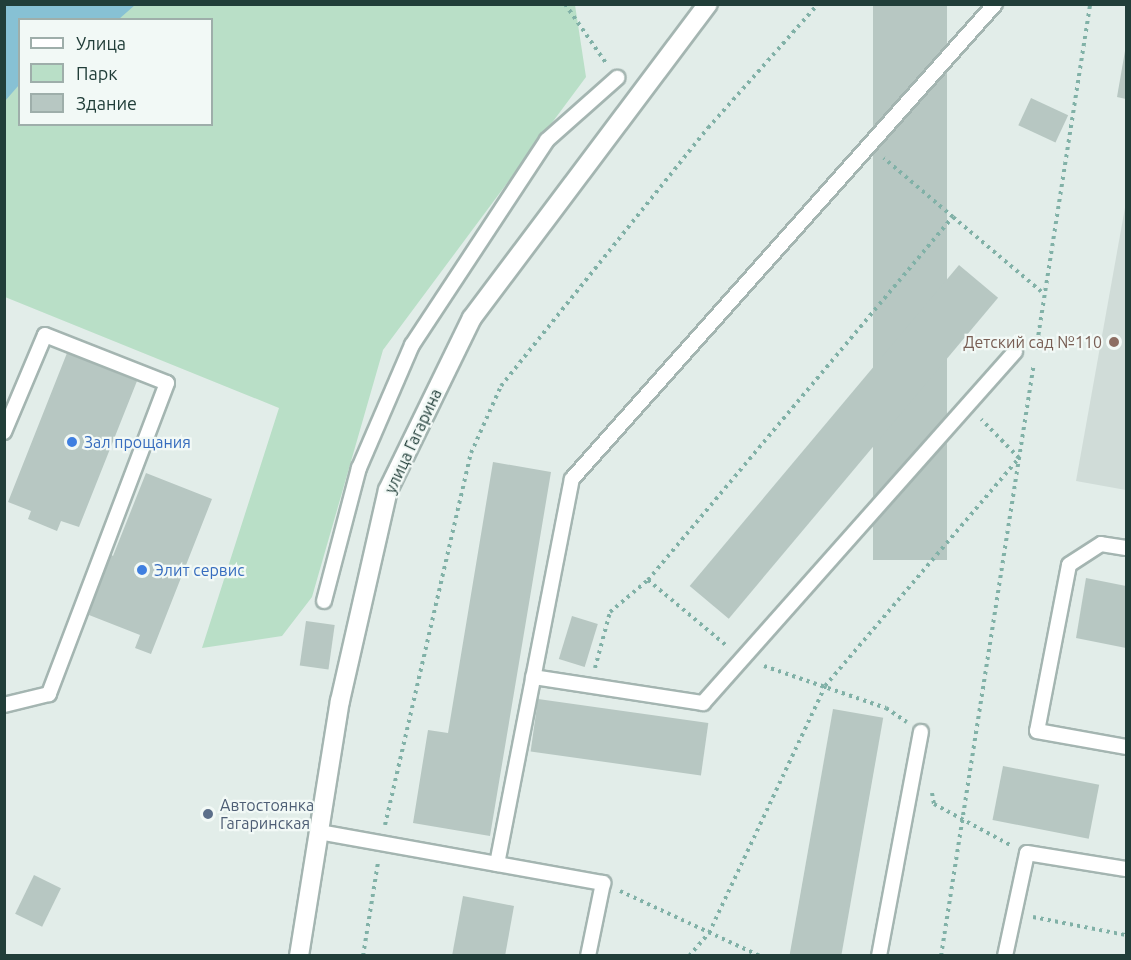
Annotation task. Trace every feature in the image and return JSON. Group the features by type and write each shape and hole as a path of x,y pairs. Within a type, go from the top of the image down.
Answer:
{"street":[{"name":"улица Гагарина","path":"299,956 340,701 388,490 472,318 708,4"}],"lane":[{"path":"497,864 572,479 995,4"},
{"path":"324,601 359,468 412,345 547,140 617,78"},
{"path":"4,432 45,335 167,383 49,694 4,705"},
{"path":"533,677 703,703 1015,352"},
{"path":"1126,548 1101,544 1069,565 1037,730 1126,747"},
{"path":"879,956 921,732"},
{"path":"319,832 603,883 588,956"},
{"path":"1005,956 1027,853 1126,869"}],"path":[{"path":"565,4 617,78"},
{"path":"363,956 381,843 471,453 501,386 708,128 818,4"},
{"path":"942,956 1090,4"},
{"path":"869,146 1044,294"},
{"path":"591,686 610,612 648,580 953,217"},
{"path":"968,406 1019,458"},
{"path":"689,956 709,933 825,686 1019,458"},
{"path":"648,580 742,659 886,708 921,732"},
{"path":"930,784 934,804 1027,853"},
{"path":"603,883 760,956"},
{"path":"1014,914 1126,935"}],"shaded area":[{"name":"Детский сад №110","path":"1126,202 1126,490 1076,481"}],"green space":[{"path":"4,5 575,5 586,77 383,350 312,597 282,636 202,648 279,408 5,297"}],"water":[{"path":"5,4 135,4 120,18 18,18 18,86 5,101"}],"building":[{"path":"873,4 947,4 947,560 873,560"},
{"path":"1126,51 1126,99 1117,97"},
{"path":"1031,98 1068,115 1055,143 1018,125"},
{"path":"959,265 998,298 729,619 690,586"},
{"name":"Зал прощания","path":"67,353 137,381 79,527 61,521 57,531 28,519 31,511 8,502"},
{"path":"493,462 551,472 490,836 413,823 428,730 448,733"},
{"name":"Элит сервис","path":"146,473 212,499 151,654 135,648 140,635 89,615 108,553 113,556"},
{"path":"1086,578 1126,586 1126,648 1076,638"},
{"path":"572,616 598,624 585,667 559,659"},
{"path":"306,621 335,625 328,670 300,666"},
{"path":"538,699 708,723 701,775 531,751"},
{"path":"833,709 883,718 841,956 790,955"},
{"path":"1003,766 1099,785 1089,839 993,820"},
{"path":"34,875 61,888 42,927 15,914"},
{"path":"463,896 514,906 505,956 452,956"}],"place":[{"name":"Детский сад №110","path":"1114,342"},
{"name":"Зал прощания","path":"72,442"},
{"name":"Элит сервис","path":"142,570"},
{"name":"Автостоянка Гагаринская","path":"208,814"}]}
